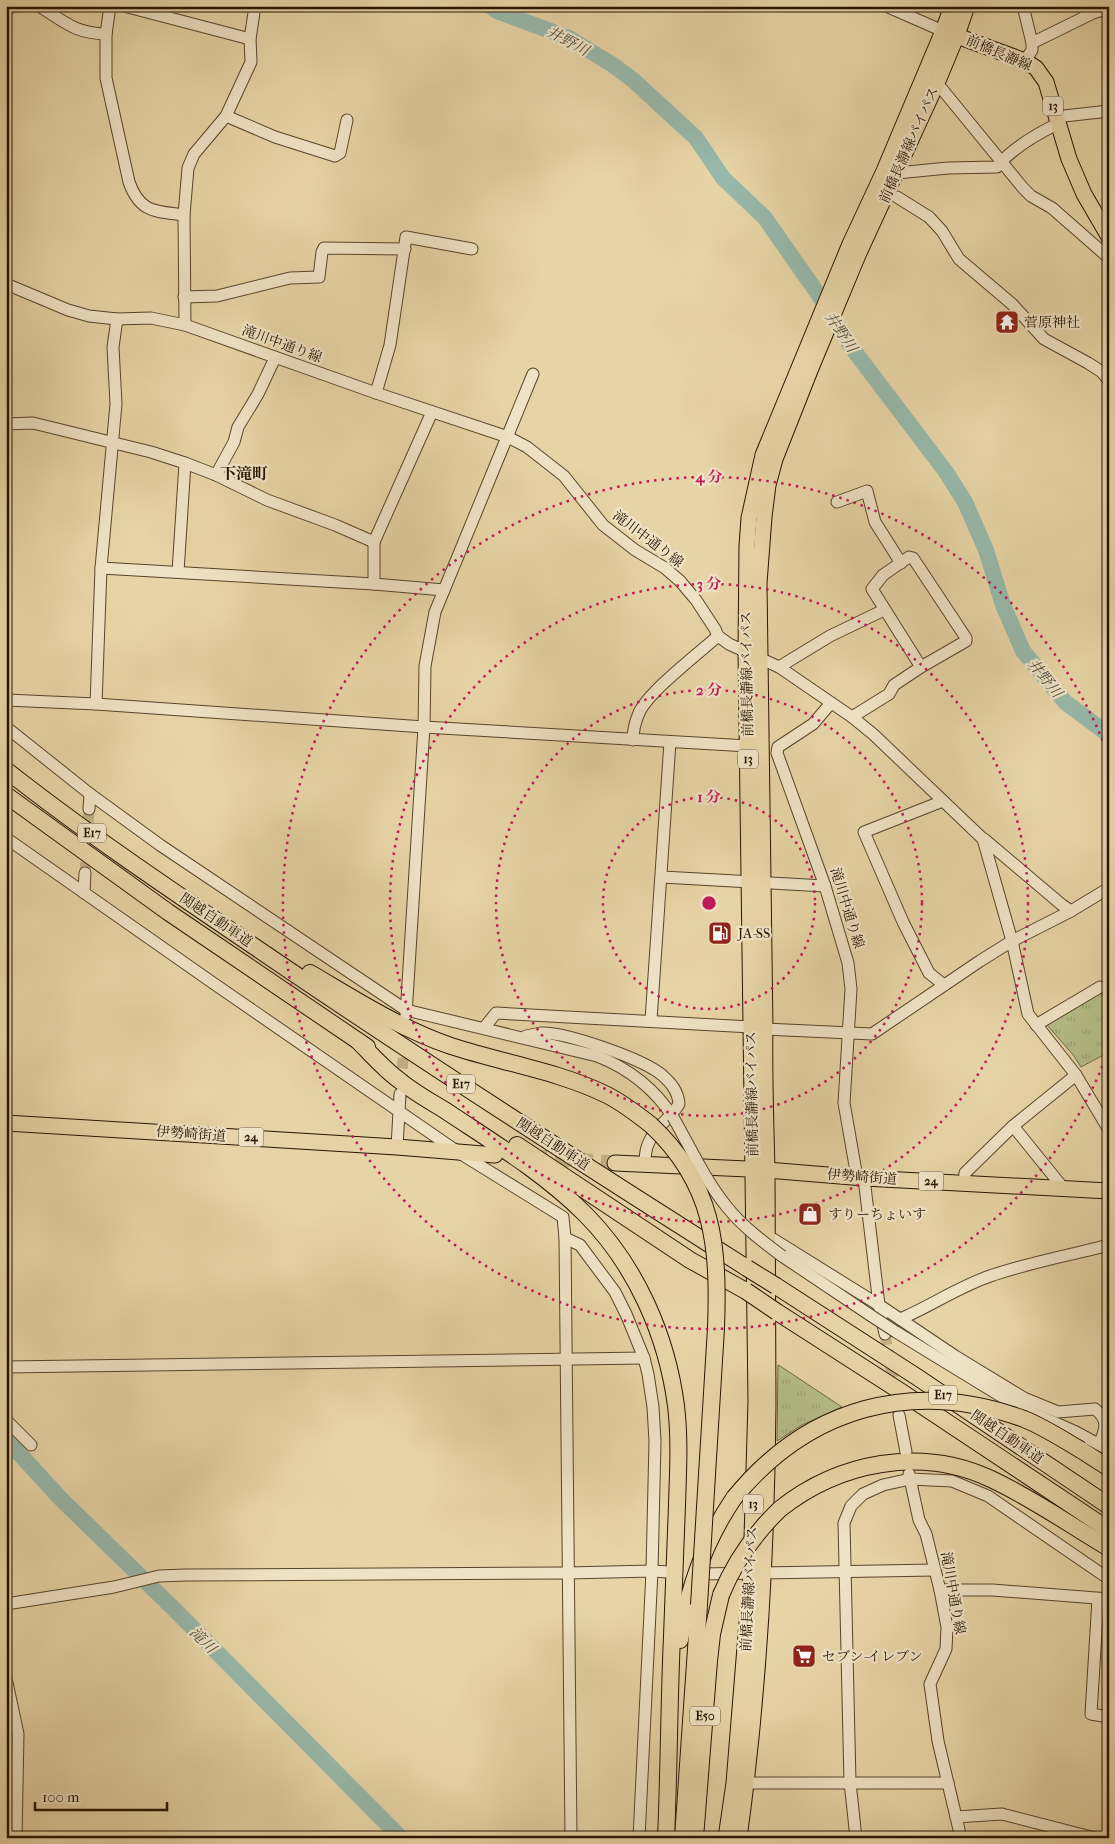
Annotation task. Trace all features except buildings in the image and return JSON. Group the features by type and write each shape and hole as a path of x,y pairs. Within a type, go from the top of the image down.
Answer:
{"highway":[{"name":"関越自動車道","path":"6,770 179,895 371,1026 917,1377 1109,1506"},
{"name":"関越自動車道","path":"6,795 168,912 358,1041 690,1260 746,1291 911,1398 1109,1530"},
{"path":"179,895 379,1014 419,1034 485,1057 578,1083 664,1121"},
{"path":"358,1041 399,1080 515,1157 545,1178 571,1200 604,1234 619,1255 653,1317 668,1363 678,1430 670,1661 670,1729"},
{"name":"E50","path":"664,1121 676,1151 690,1170 698,1188 712,1226 716,1261 716,1328 683,1838"},
{"path":"670,1729 678,1654 692,1584 709,1538 734,1498 762,1466 790,1443 808,1432 842,1416 893,1403 958,1402 981,1406 1025,1420 1109,1468"},
{"name":"E50","path":"695,1838 709,1661 712,1634 721,1595 734,1565 746,1545 780,1509 816,1485 860,1468 897,1462 938,1463 990,1479 1109,1548"},
{"name":"E50","path":"666,1838 670,1729"}],"main road":[{"name":"13","path":"950,33 952,6"},
{"name":"前橋長瀞線","path":"967,6 950,33 1025,61 1036,68 1046,82 1069,159 1084,194 1109,237"},
{"name":"前橋長瀞線バイパス","path":"854,249 897,173 937,83 950,33"},
{"name":"前橋長瀞線バイパス","path":"854,249 882,176 950,33"},
{"name":"13","path":"807,363 854,249"},
{"name":"前橋長瀞線バイパス","path":"756,882 748,746 746,651 749,518 763,455 807,363"},
{"name":"前橋長瀞線バイパス","path":"739,1838 757,1683 756,1401 760,1170 756,882 761,547 768,485 807,363"},
{"name":"伊勢崎街道","path":"6,1123 397,1146 495,1155"},
{"name":"伊勢崎街道","path":"615,1163 1109,1191"},
{"name":"前橋長瀞線バイパス","path":"726,1838 734,1783 757,1572"}],"street":[{"path":"6,9 15,6"},
{"path":"39,6 67,25 80,31 106,34"},
{"path":"110,6 106,34 106,78 120,149 133,195 140,204 153,210 184,215"},
{"path":"124,6 250,38"},
{"path":"185,325 184,215 188,168 194,154 226,116 251,62 250,38 255,6"},
{"path":"886,6 950,33"},
{"path":"1023,6 1032,43 1032,50 1025,61"},
{"path":"1032,43 1093,13 1109,8"},
{"path":"937,83 1031,196 1052,208 1109,258"},
{"path":"897,173 948,168 997,167 1002,161 1056,120 1109,111"},
{"path":"226,116 275,138 335,156 340,153 347,120"},
{"path":"898,197 929,217 942,231 959,259 1012,304 1044,339 1102,372 1109,381"},
{"path":"376,393 390,345 406,237 472,249"},
{"path":"184,297 217,296 290,278 318,277 324,248 405,249"},
{"name":"滝川中通り線","path":"6,284 68,310 89,316 117,320 151,318 185,325 275,358 508,437 526,447 564,476 603,524 635,550 665,568 680,582 696,600 718,636"},
{"path":"96,704 101,568 111,442 116,404 113,347 117,320"},
{"path":"216,475 234,442 238,427 258,394 275,358"},
{"path":"406,1012 424,727 426,657 435,612 533,374"},
{"path":"374,584 374,542 432,412"},
{"path":"6,424 33,424 111,442 185,463 216,475 267,500 335,525 374,542"},
{"path":"178,572 185,463"},
{"path":"837,502 866,492 870,498 875,522 901,563"},
{"path":"852,717 889,694 894,685 921,667 966,641 966,638 913,558 910,557 883,575 872,589 921,667"},
{"path":"101,568 374,584 444,590"},
{"path":"779,667 830,636 884,610"},
{"path":"633,740 633,731 639,712 650,698 718,636 729,644 779,667 852,717 984,839 1062,905 1072,911"},
{"path":"6,700 96,704 424,727 748,746"},
{"name":"滝川中通り線","path":"831,703 813,724 778,747 777,753 825,886 848,963 852,989 844,1103 860,1178 879,1305 891,1333"},
{"path":"6,727 90,794 160,845 406,1012 484,1028 598,1056 631,1073 653,1091 664,1121 727,1208 749,1230 782,1256 870,1315 891,1333 1017,1406 1104,1447 1106,1424 1104,1418 1095,1410 1058,1412 1031,1401 955,1356 879,1305 773,1239"},
{"path":"651,1020 670,742"},
{"path":"89,810 90,794"},
{"path":"943,801 864,832 903,922 929,972 944,985"},
{"path":"6,838 458,1152 563,1217 565,1238 571,1838"},
{"path":"984,839 1012,942 1028,1014 1076,1075 1109,1130"},
{"path":"84,893 85,873"},
{"path":"662,877 825,886"},
{"path":"484,1028 496,1013 651,1020 872,1034 1012,942 1072,911 1109,888"},
{"path":"1036,1026 1100,987"},
{"path":"522,1037 542,1033 564,1036 614,1051 660,1074 675,1089 678,1094 679,1104 649,1140 645,1151 645,1164"},
{"path":"964,1182 965,1173 1013,1126 1076,1075"},
{"path":"397,1146 400,1094"},
{"path":"1013,1126 1064,1189"},
{"path":"565,1238 580,1245 615,1292 633,1329 644,1358 653,1407 655,1441 652,1570 639,1838"},
{"path":"900,1319 927,1308 958,1289 991,1276 1109,1245"},
{"path":"6,1367 566,1361 644,1358"},
{"path":"899,1415 906,1452"},
{"path":"6,1420 31,1445"},
{"path":"856,1838 850,1782 844,1523 851,1506 864,1494 909,1474 952,1481 988,1496 1109,1579"},
{"name":"滝川中通り線","path":"909,1474 919,1520 926,1534 940,1590 947,1639 946,1650 930,1684 938,1742 961,1838"},
{"path":"6,1604 114,1587 157,1577 196,1575 568,1573 652,1570 668,1572"},
{"path":"699,1574 935,1570"},
{"path":"940,1590 992,1590 1103,1599 1091,1714 1109,1717"},
{"path":"6,1678 12,1735 16,1838"},
{"path":"746,1783 948,1783"},
{"path":"956,1817 1002,1814 1095,1838"}],"green space":[{"path":"1101,992 1109,1008 1109,1052 1081,1067 1047,1025"},
{"path":"778,1365 842,1407 802,1425 777,1441"}],"waterway":[{"name":"井野川","path":"490,6 497,11 569,38 613,65 633,80 696,138 723,178 765,218 818,294 852,348 946,472 965,502 986,550 1003,605 1023,651 1065,702 1109,735"},
{"name":"滝川","path":"6,1439 60,1498 176,1611 401,1838"}],"tunnel":[{"path":"85,873 89,809"},
{"path":"401,1085 406,1021"},
{"path":"532,1157 615,1163"},
{"path":"885,1334 895,1391"}],"place":[{"name":"菅原神社","path":"1007,322"},
{"name":"JA-SS","path":"720,933"},
{"name":"すりーちょいす","path":"810,1214"},
{"name":"セブン-イレブン","path":"804,1656"}],"district":[{"name":"下滝町","path":"244,473"}]}
